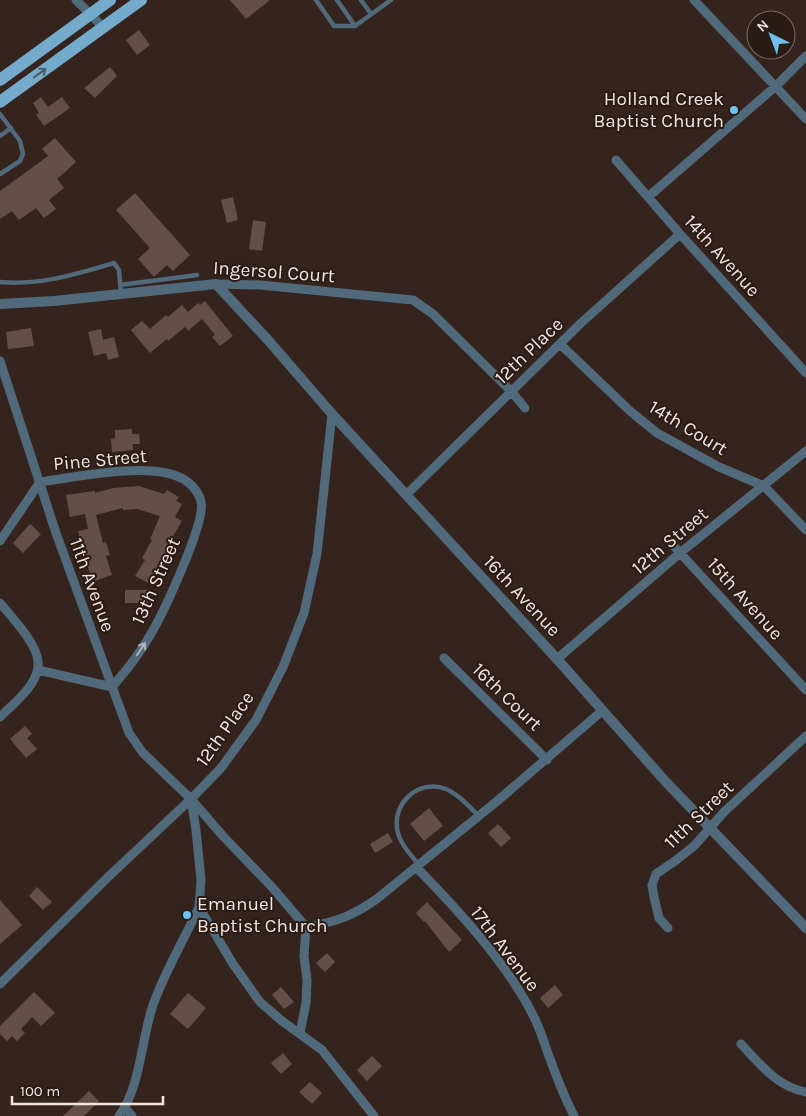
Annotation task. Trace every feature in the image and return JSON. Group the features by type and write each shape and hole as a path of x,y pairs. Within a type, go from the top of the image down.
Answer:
{"main road":[{"path":"0,80 110,0"},
{"path":"0,102 141,0"}],"street":[{"path":"76,0 103,27"},
{"path":"694,0 806,119"},
{"path":"648,197 776,86 806,56"},
{"name":"14th Avenue","path":"616,160 806,373"},
{"name":"12th Place","path":"406,495 510,391 680,234"},
{"name":"Ingersol Court","path":"0,304 54,301 120,289 216,284 260,285 413,300 434,314 510,391"},
{"name":"16th Avenue","path":"216,284 665,781 806,928"},
{"name":"14th Court","path":"560,344 630,411 657,433 720,467 764,486 806,530"},
{"name":"11th Avenue","path":"0,361 56,533 129,733 143,753 191,799"},
{"path":"510,391 525,408"},
{"name":"12th Place","path":"0,984 106,879 191,799 221,768 256,720 283,667 304,613 317,554 332,414"},
{"name":"12th Street","path":"557,660 680,552 764,486 806,450"},
{"name":"Pine Street","path":"0,540 40,482 123,472 158,471 180,477 197,492"},
{"name":"13th Street","path":"112,687 127,671 152,632 177,580 200,518 202,502 197,492"},
{"path":"670,542 680,552"},
{"name":"15th Avenue","path":"680,552 806,690"},
{"path":"0,602 32,647 38,659 38,670 25,692 0,717"},
{"name":"16th Court","path":"444,658 547,760"},
{"path":"38,670 112,687"},
{"path":"306,927 336,920 358,912 547,760 602,711"},
{"name":"11th Street","path":"668,928 660,918 654,897 652,886 656,874 694,846 724,812 806,736"},
{"path":"119,1116 125,1108 132,1091 152,1008 165,975 199,907 201,880 191,799"},
{"path":"191,799 306,927 304,956 307,980 306,1003 300,1033"},
{"name":"17th Avenue","path":"417,866 489,949 517,987 535,1018 559,1084 574,1116"},
{"path":"199,907 233,964 260,1002 282,1021 322,1050 374,1116"},
{"path":"741,1044 775,1079 796,1091 806,1092"},
{"path":"125,1108 132,1116"}],"lane":[{"path":"316,0 334,26 355,26 387,1"},
{"path":"337,0 355,26"},
{"path":"361,0 372,14"},
{"path":"0,114 20,141 23,154 20,160 0,174"},
{"path":"0,136 11,128"},
{"path":"0,282 16,284 61,277 114,264 119,270 120,289 197,276"},
{"path":"417,866 397,832 397,815 402,803 416,790 432,785 448,790 462,799 479,816"}],"building":[{"path":"230,0 270,0 246,19"},
{"path":"139,30 150,45 137,55 126,40"},
{"path":"110,67 117,76 95,98 84,88"},
{"path":"41,97 48,107 62,97 70,108 44,126 36,115 39,113 33,103"},
{"path":"55,138 76,162 57,179 64,188 49,200 56,209 44,218 36,208 19,220 12,211 0,219 0,191 48,156 42,149"},
{"path":"135,193 190,255 173,271 167,265 154,277 138,259 150,248 116,210"},
{"path":"233,197 238,220 227,223 221,200"},
{"path":"253,220 266,222 262,251 249,249"},
{"path":"205,301 233,336 220,346 212,337 215,335 202,319 188,331 185,327 150,353 131,330 142,321 150,329 166,315 168,317 182,305 188,312 198,303 200,305"},
{"path":"31,328 34,346 8,349 6,332"},
{"path":"101,329 103,340 114,337 119,357 108,360 106,353 94,356 88,332"},
{"path":"132,429 132,434 139,434 140,444 133,444 133,450 112,452 111,439 115,438 115,430"},
{"path":"139,486 164,494 167,490 179,497 176,501 182,504 175,517 182,521 173,536 175,537 158,574 160,575 154,586 135,576 145,560 142,558 152,540 150,539 160,516 137,509 123,510 123,508 96,515 103,543 106,542 110,555 106,556 112,575 92,582 78,531 88,529 85,514 70,517 66,495 95,491 95,493 113,488"},
{"path":"30,524 41,534 23,553 13,543"},
{"path":"125,590 148,590 148,603 125,603"},
{"path":"25,726 32,734 27,738 37,749 26,758 10,739"},
{"path":"429,808 443,826 424,841 410,824"},
{"path":"498,824 511,838 501,847 488,833"},
{"path":"388,833 393,842 375,853 370,844"},
{"path":"37,887 52,902 43,910 29,896"},
{"path":"0,900 22,925 0,944"},
{"path":"427,902 462,940 449,952 425,921 416,913"},
{"path":"327,953 335,962 325,972 316,963"},
{"path":"555,985 563,995 548,1008 540,998"},
{"path":"281,987 294,1002 284,1009 272,995"},
{"path":"34,992 55,1013 41,1026 32,1017 21,1029 25,1033 17,1041 12,1036 7,1041 0,1034 0,1026"},
{"path":"188,993 206,1008 188,1029 170,1014"},
{"path":"283,1053 292,1064 281,1074 271,1063"},
{"path":"372,1056 382,1066 367,1081 357,1070"},
{"path":"310,1082 322,1093 312,1104 299,1092"},
{"path":"89,1091 99,1101 84,1116 63,1116"}],"place":[{"name":"Holland Creek Baptist Church","path":"734,110"},
{"name":"Emanuel Baptist Church","path":"187,915"}]}
